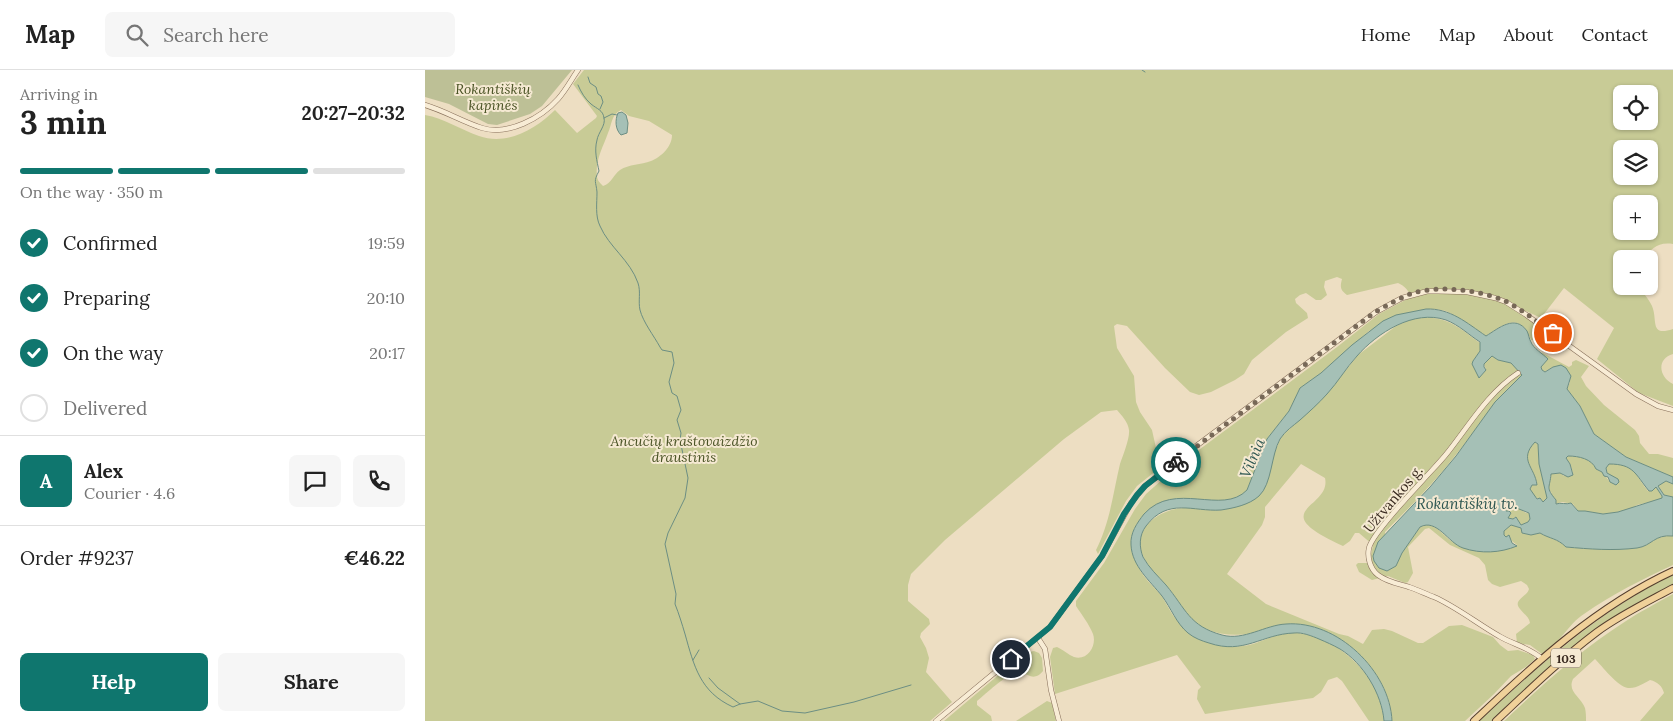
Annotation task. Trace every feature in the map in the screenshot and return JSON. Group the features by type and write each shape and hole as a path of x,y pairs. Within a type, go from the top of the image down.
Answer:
{"main road":[{"name":"103","path":"1474,721 1542,659 1605,610 1673,571"},
{"name":"103","path":"1496,721 1591,637 1612,622 1673,588"}],"street":[{"path":"425,105 449,113 482,128 492,130 515,126 539,115 553,104 578,70"},
{"path":"936,721 1038,638 1059,616 1102,556 1127,509 1145,486 1375,312 1414,293 1440,290 1467,292 1506,302 1553,333 1636,394 1659,406 1673,410"},
{"name":"Užtvankos g.","path":"1519,373 1493,394 1448,452 1372,540 1369,548 1369,559 1370,565 1378,575 1437,599 1513,644 1536,653 1542,659"},
{"path":"1038,638 1045,649 1051,690 1059,721"}],"green space":[{"name":"Rokantiškių kapinės","path":"425,70 572,70 542,106 530,114 497,125 488,124 449,104 425,97"},
{"name":"Ancučių kraštovaizdžio draustinis","path":"584,70 1673,70 1673,244 1661,244 1652,250 1613,250 1613,295 1646,295 1654,311 1657,329 1665,331 1673,329 1673,354 1664,360 1661,368 1668,381 1673,384 1673,406 1639,393 1597,359 1614,328 1564,288 1541,318 1526,311 1524,316 1536,324 1540,337 1537,341 1531,340 1527,331 1517,323 1506,324 1486,336 1446,311 1426,309 1369,331 1321,373 1300,388 1289,411 1267,439 1247,491 1235,499 1222,501 1179,499 1164,502 1149,512 1134,529 1136,559 1141,571 1161,596 1171,613 1190,632 1206,642 1233,647 1250,645 1284,633 1314,636 1343,651 1367,675 1381,705 1384,721 1369,721 1342,681 1337,677 1328,680 1321,692 1313,698 1205,714 1197,699 1198,690 1201,687 1177,655 1055,694 1050,657 1053,648 1057,647 1079,658 1090,651 1094,643 1093,634 1076,606 1076,601 1104,563 1135,509 1146,494 1180,464 1379,314 1411,297 1406,288 1398,283 1347,295 1341,288 1342,279 1337,277 1325,281 1324,287 1327,295 1321,300 1316,300 1306,293 1295,299 1296,303 1307,313 1308,318 1286,332 1252,360 1244,374 1211,392 1199,395 1190,392 1165,368 1127,326 1117,324 1114,326 1117,348 1134,376 1136,402 1152,430 1156,448 1161,452 1177,454 1137,486 1126,501 1098,554 1096,550 1108,519 1129,433 1126,422 1117,410 1101,412 1064,439 945,540 911,574 908,585 908,601 929,619 930,624 921,633 920,637 929,658 926,672 952,702 930,721 425,721 425,115 490,139 500,139 520,134 539,123 555,110 577,133 597,116 573,84","holes":["621,110 629,116 649,121 672,135 672,139 659,157 624,168 603,186 597,177 597,165 612,120 615,114"]},
{"path":"1428,317 1444,320 1462,329 1480,343 1480,351 1473,361 1480,377 1486,370 1484,364 1492,356 1498,360 1511,363 1522,374 1494,404 1439,476 1385,532 1387,571 1396,566 1402,553 1420,527 1425,525 1438,529 1453,542 1473,544 1517,545 1504,535 1504,531 1511,525 1521,528 1522,533 1531,535 1540,533 1560,542 1566,547 1610,550 1642,547 1657,538 1673,536 1673,565 1628,587 1578,618 1554,645 1542,654 1530,645 1517,643 1516,634 1530,623 1518,606 1519,601 1528,592 1527,585 1521,581 1500,587 1492,584 1488,580 1485,565 1479,558 1450,545 1429,528 1425,529 1408,547 1413,573 1408,582 1405,583 1388,576 1372,580 1359,572 1356,565 1358,563 1372,563 1373,545 1359,533 1355,533 1350,541 1343,546 1319,534 1307,524 1304,516 1306,510 1324,488 1325,478 1301,464 1265,507 1265,517 1262,525 1227,574 1266,604 1348,636 1363,644 1372,630 1384,629 1392,631 1418,643 1423,643 1449,626 1462,625 1493,637 1508,651 1518,650 1533,655 1535,659 1511,676 1465,721 1392,721 1390,707 1381,682 1365,660 1344,642 1316,628 1307,626 1294,627 1231,635 1206,629 1187,614 1150,568 1141,551 1140,542 1142,534 1151,521 1159,515 1175,509 1220,510 1239,506 1273,456 1281,437 1326,395 1358,355 1396,326 1412,319"},
{"path":"1541,352 1569,367 1576,360 1589,366 1581,377 1586,386 1604,405 1635,430 1639,436 1640,443 1649,454 1673,458 1673,477 1626,457 1594,434 1580,406 1567,389 1570,382 1553,367 1544,372 1542,370 1541,367 1547,360"},
{"path":"1534,442 1538,444 1539,464 1548,498 1543,502 1541,499 1534,497 1530,489 1532,485 1537,485 1527,459 1529,449"},
{"path":"1568,456 1589,460 1610,482 1606,468 1609,463 1624,465 1636,474 1648,491 1652,491 1656,486 1662,499 1637,505 1628,510 1603,514 1578,511 1573,504 1562,502 1555,504 1548,489 1551,474 1560,473 1564,476 1573,473 1566,458"},
{"path":"1666,481 1673,484 1673,497 1664,495 1658,485"},
{"path":"1509,502 1529,513 1530,519 1528,522 1521,525 1515,517 1513,519 1508,518 1510,513 1506,511 1505,505"},
{"path":"1673,574 1673,585 1604,624 1492,721 1479,721 1547,660 1595,622"},
{"path":"1673,594 1673,721 1640,721 1664,693 1661,686 1650,680 1634,688 1624,687 1595,659 1573,679 1572,684 1573,691 1585,708 1586,721 1504,721 1578,655 1632,617"},
{"path":"1034,651 1039,653 1042,658 1043,671 1039,675 1032,677 1023,673 1015,673 1010,675 977,701 977,705 991,716 992,721 944,721 1022,655"},
{"path":"1047,701 1052,703 1056,721 1016,721"}],"water":[{"path":"622,112 626,115 628,123 627,133 621,135 616,121 618,113"},
{"name":"Rokantiškių tv.","path":"1435,309 1458,317 1486,336 1507,324 1517,323 1522,326 1527,331 1530,341 1548,359 1541,367 1542,370 1545,372 1561,365 1566,368 1571,376 1567,389 1580,406 1594,434 1626,457 1673,477 1673,484 1666,481 1658,486 1664,495 1673,497 1673,536 1657,538 1642,547 1610,550 1566,547 1560,542 1540,533 1531,535 1522,533 1521,528 1511,525 1504,531 1504,535 1506,537 1509,535 1512,543 1517,546 1504,550 1484,552 1463,548 1437,528 1426,525 1420,527 1402,553 1396,566 1387,571 1379,568 1373,556 1378,542 1430,487 1456,456 1495,402 1522,375 1511,363 1498,360 1492,356 1484,364 1486,370 1479,378 1472,364 1480,351 1480,342 1451,322 1434,317 1409,320 1375,339 1365,347 1324,397 1282,436 1277,446 1267,484 1259,496 1246,504 1221,510 1181,508 1163,512 1154,517 1146,526 1142,533 1140,545 1145,561 1189,616 1202,627 1222,635 1238,636 1278,625 1305,625 1324,630 1341,640 1357,652 1371,667 1382,684 1389,702 1392,721 1384,721 1380,700 1364,671 1348,655 1327,642 1297,633 1283,634 1233,647 1221,646 1190,635 1180,625 1162,596 1138,566 1132,553 1131,541 1139,521 1156,504 1184,498 1225,500 1237,497 1247,490 1267,439 1289,411 1300,388 1321,373 1352,345 1383,321 1396,315","holes":["1535,442 1538,444 1539,464 1547,498 1543,502 1540,498 1537,499 1530,489 1532,485 1537,485 1528,459 1530,448","1572,456 1588,460 1604,476 1608,477 1610,482 1616,485 1619,482 1618,479 1607,473 1606,468 1609,464 1617,464 1629,468 1649,491 1656,487 1662,498 1618,512 1603,514 1578,511 1571,503 1556,504 1556,500 1549,490 1551,474 1560,473 1568,477 1573,475 1566,458","1509,502 1529,513 1530,519 1521,525 1516,517 1513,519 1508,518 1511,513 1506,511 1505,505"]}],"waterway":[{"path":"588,77 590,83 596,87 598,94 601,96 603,102 600,109"},
{"path":"578,85 585,98 601,111 604,118 596,148 599,171 595,182 598,222 604,234 630,267 638,283 640,310 646,324 662,350 672,352 674,363 669,382 672,393 677,396 681,410 677,420 681,433 680,440 688,478 685,498 668,533 665,544 676,594 675,604 700,677 713,694 733,707 758,701 782,711 805,713 854,702 911,685"},
{"path":"604,118 612,114 617,115"},
{"path":"693,660 699,650"},
{"path":"709,678 718,688 740,704"}],"way so far":[{"path":"1176,462 1375,312 1414,293 1427,290 1445,290 1482,294 1506,302 1553,333"}],"route":[{"path":"1011,659 1050,627 1102,556 1124,514 1137,495 1145,486 1176,462"}],"water label":[{"name":"Vilnia","path":"1252,458"}]}
